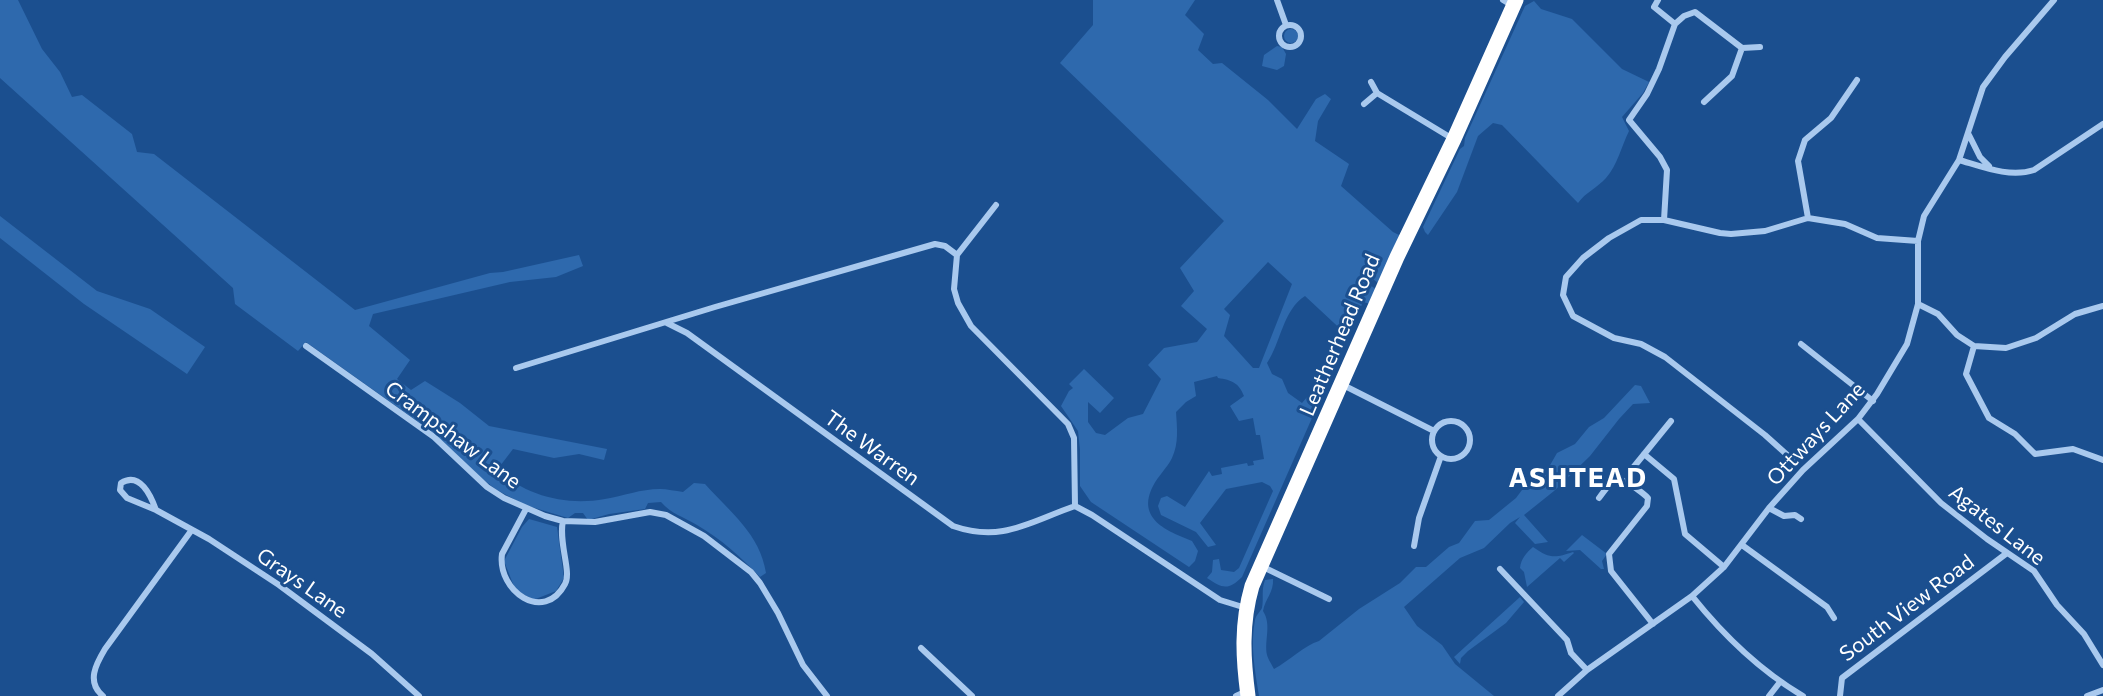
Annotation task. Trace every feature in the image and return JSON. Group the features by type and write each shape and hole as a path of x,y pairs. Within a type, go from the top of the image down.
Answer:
{"highway":[{"name":"Leatherhead Road","path":"1244,694 1243,629 1246,608 1260,566 1397,257 1454,139 1511,2"}],"street":[{"path":"1277,0 1286,26"},
{"path":"1658,0 1654,7 1675,24"},
{"name":"Ottways Lane","path":"1558,696 1587,670 1692,596 1724,567 1769,508 1813,459 1858,419 1873,400 1907,344 1918,304 1917,241 1924,216 1959,160 1983,87 2005,57 2054,0"},
{"path":"1664,219 1667,170 1660,156 1629,120 1647,94 1659,69 1675,24 1684,16 1695,12 1742,48 1760,47"},
{"path":"1704,102 1732,76 1742,48"},
{"path":"1808,218 1798,161 1805,140 1831,118 1857,80"},
{"path":"1371,82 1377,93 1454,139"},
{"path":"1364,104 1377,93"},
{"path":"1959,160 2007,173 2023,174 2034,170 2103,124"},
{"path":"1969,134 1980,157 1992,168"},
{"path":"996,205 957,255 954,289 963,315 971,326 1068,423 1074,438 1075,506 1220,600 1246,608"},
{"path":"1794,461 1765,435 1665,357 1641,344 1614,338 1573,316 1563,295 1566,278 1583,258 1609,238 1641,220 1664,219 1731,234 1764,231 1808,218 1845,224 1877,238 1917,241"},
{"path":"516,368 616,336 935,244 945,246 957,255"},
{"path":"1918,304 1938,314 1958,335 1974,346 2006,348 2036,338 2075,314 2103,306"},
{"name":"The Warren","path":"667,323 687,333 953,526 971,533 989,534 1011,530 1075,506"},
{"path":"1801,344 1873,400"},
{"name":"Crampshaw Lane","path":"306,346 434,437 487,487 526,509 563,521 595,522 650,512 666,515 704,536 751,572 760,583 803,665 827,696"},
{"path":"1974,346 1966,374 1989,417 2015,434 2035,454 2073,449 2103,460"},
{"path":"1341,384 1434,431"},
{"name":"Agates Lane","path":"1858,419 1941,503 2034,571 2057,605 2084,634 2103,665"},
{"path":"1451,421 1460,423 1467,430 1470,440 1467,450 1460,457 1450,459 1441,456 1434,449 1432,440 1434,431 1441,424 1451,421"},
{"path":"1632,469 1671,421"},
{"path":"1644,454 1674,479 1685,534 1724,567"},
{"path":"1414,546 1419,518 1441,456"},
{"path":"1599,498 1613,480 1620,479 1648,498 1648,503 1642,512 1609,554 1611,571 1653,624"},
{"name":"Grays Lane","path":"156,510 148,490 142,484 131,480 121,483 120,490 127,498 156,510 221,547 312,609 372,654 419,696"},
{"path":"1769,508 1784,516 1795,515 1801,519"},
{"path":"526,509 502,554 501,562 505,578 512,589 530,602 538,603 555,597 567,581 568,572 561,540 563,521"},
{"path":"103,696 94,684 95,665 191,531"},
{"path":"1742,545 1827,607 1834,618"},
{"name":"South View Road","path":"1840,696 1842,678 2007,553"},
{"path":"1260,566 1329,599"},
{"path":"1500,569 1567,640 1572,653 1587,670"},
{"path":"1692,596 1715,624 1755,663 1803,696"},
{"path":"921,648 972,696"},
{"path":"1769,696 1780,682"},
{"path":"2088,696 2103,690"}],"shaded area":[{"path":"0,0 18,0 42,49 60,72 72,97 82,95 132,134 137,152 154,154 355,310 490,273 579,255 583,266 556,277 510,282 373,314 369,326 410,360 397,379 411,390 425,381 460,403 489,426 607,449 604,460 579,454 554,458 513,449 497,470 509,479 548,497 576,501 605,499 653,489 683,492 694,483 705,484 751,535 763,559 766,573 760,577 722,542 661,502 648,503 645,509 609,514 588,520 583,513 575,513 568,518 525,505 497,490 481,478 434,433 306,342 298,351 235,304 233,288 0,78"},
{"path":"1093,0 1195,0 1185,15 1204,34 1198,50 1213,64 1222,63 1268,100 1297,129 1316,99 1325,94 1331,99 1318,121 1315,141 1349,164 1341,186 1393,232 1401,236 1378,283 1373,279 1370,285 1377,290 1371,304 1363,302 1348,336 1305,296 1292,309 1287,318 1267,363 1272,374 1282,379 1288,393 1302,403 1308,396 1319,402 1242,577 1225,587 1207,578 1212,572 1213,560 1219,559 1221,570 1234,572 1239,568 1273,491 1270,486 1262,482 1226,489 1200,523 1216,545 1208,547 1196,532 1161,515 1158,506 1161,498 1167,496 1185,507 1209,471 1212,476 1222,474 1221,468 1247,463 1248,466 1254,465 1253,461 1264,459 1260,435 1256,435 1253,418 1239,421 1230,406 1244,396 1240,388 1217,376 1194,382 1196,396 1176,412 1176,447 1170,462 1155,482 1149,497 1148,507 1157,522 1173,533 1192,541 1198,551 1195,561 1189,567 1091,502 1080,486 1078,431 1061,406 1073,388 1069,384 1084,369 1114,398 1100,413 1088,402 1088,422 1096,433 1105,435 1128,418 1143,414 1161,379 1148,365 1164,348 1197,342 1207,329 1181,306 1194,291 1180,268 1224,221 1060,63 1093,25","holes":["1268,262 1292,284 1259,368 1253,368 1224,336 1230,315 1224,309"]},
{"path":"1534,1 1541,9 1572,19 1622,69 1649,82 1643,93 1622,117 1629,131 1616,162 1606,178 1578,203 1502,125 1493,123 1478,136 1457,192 1428,235 1423,227 1460,149 1464,146 1465,138 1525,6"},
{"path":"1288,29 1294,29 1298,36 1294,43 1288,43 1284,39 1284,33"},
{"path":"1277,46 1282,47 1286,54 1284,66 1277,70 1262,66 1264,55"},
{"path":"0,216 97,291 150,309 205,347 187,374 84,304 0,238"},
{"path":"1635,385 1641,386 1650,403 1633,404 1590,456 1554,491 1524,515 1548,542 1535,544 1515,523 1520,517 1510,523 1484,548 1460,558 1404,607 1417,626 1442,645 1455,664 1494,696 1259,696 1253,639 1256,618 1262,608 1265,580 1273,579 1263,611 1267,622 1267,655 1274,669 1319,641 1359,609 1400,583 1416,567 1426,567 1449,547 1459,543 1475,521 1489,520 1516,498 1534,474 1549,467 1557,453 1575,444 1589,427 1604,418"},
{"path":"529,519 557,527 564,578 556,591 533,600 515,589 504,561 522,527"},
{"path":"1582,535 1607,554 1602,561 1604,569 1601,569 1580,550 1566,551"},
{"path":"1533,547 1544,554 1553,556 1574,553 1564,562 1560,558 1527,587 1524,572 1520,568 1524,556"},
{"path":"1520,597 1524,602 1506,623 1468,651 1461,658 1460,664 1454,657"}],"district":[{"name":"ASHTEAD","path":"1578,478"}]}
